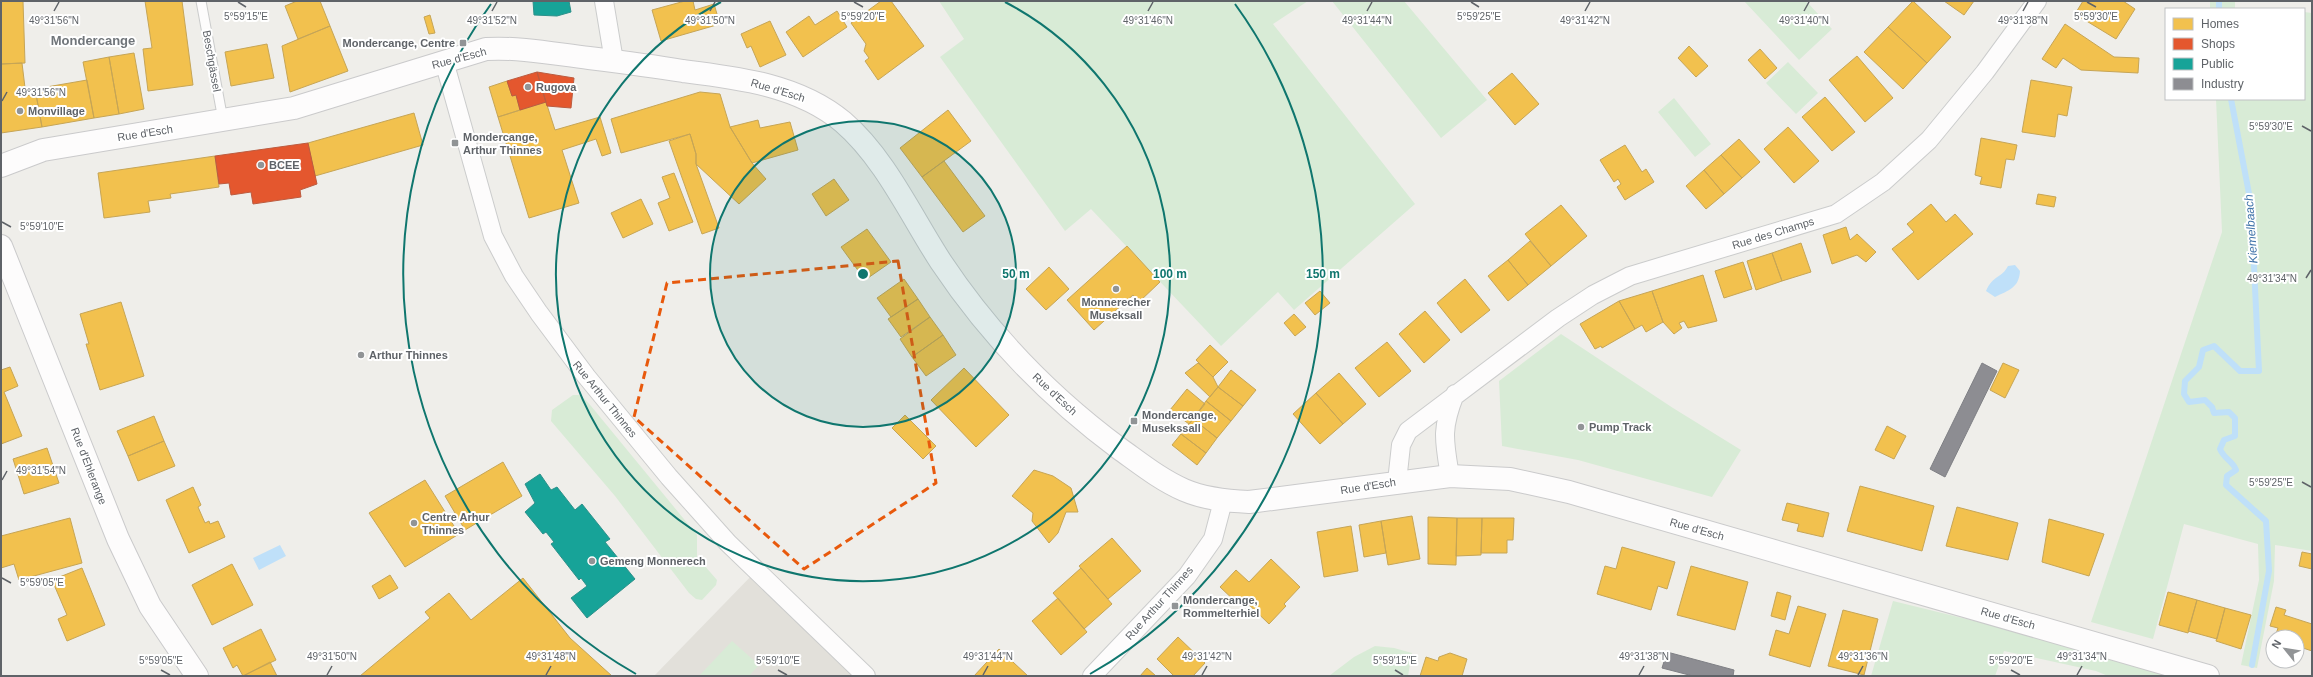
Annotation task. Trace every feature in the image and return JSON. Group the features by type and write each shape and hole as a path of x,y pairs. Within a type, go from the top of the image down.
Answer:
{"main road":[{"name":"Rue d'Esch","path":"1,166 51,149 294,108 486,49 511,48 614,61 732,77 772,86 809,99 843,122 872,151 942,263 980,316 1024,364 1069,408 1153,473 1185,490 1223,501 1265,500 1450,476 1510,479 1569,492 2208,676"},
{"name":"Rue d'Ehlerange","path":"1,246 118,539 150,606 197,676"}],"street":[{"path":"604,1 614,61"},
{"name":"Rue des Champs","path":"1397,482 1400,445 1408,431 1558,318 1593,295 1630,276 1836,214 1883,182 1929,140 1985,72 2037,1"},
{"name":"Rue Arthur Thinnes","path":"444,61 493,236 514,276 538,313 586,376 669,476 728,543 866,676"},
{"name":"Rue des Champs","path":"1450,476 1444,439 1446,417 1456,394"},
{"name":"Rue Arthur Thinnes","path":"1092,676 1186,576 1212,539 1223,501"}],"lane":[{"name":"Beschgässel","path":"201,1 223,121"}],"highlighted area":[{"path":"898,261 936,483 804,569 634,417 667,283"}],"shaded area":[{"path":"756,571 866,676 654,676"}],"green space":[{"path":"939,1 1308,1 1273,24 1415,204 1294,310 1278,292 1221,346 1091,209 1065,231 940,57 964,39"},
{"path":"1332,1 1404,1 1487,100 1441,138"},
{"path":"1744,1 1806,1 1832,29 1799,60"},
{"path":"2210,1 2235,1 2235,8 2210,8"},
{"path":"2305,12 2312,13 2312,551 2275,545 2274,581 2257,668 2241,665 2259,580 2258,544 2184,524 2153,639 2091,622 2222,232 2216,100 2305,100"},
{"path":"1788,62 1818,93 1796,114 1766,83"},
{"path":"1674,98 1711,144 1695,157 1658,112"},
{"name":"Pump Track","path":"1561,334 1673,408 1741,450 1712,497 1578,460 1502,446 1499,381"},
{"path":"573,395 581,395 591,406 697,535 697,557 717,580 716,585 702,600 696,599 689,593 615,496 551,421 552,410"},
{"path":"1893,601 1991,625 2171,676 2108,676 2096,671 2004,651 1995,676 1871,676"},
{"path":"732,641 759,665 749,676 699,676"},
{"path":"1375,646 1394,648 1412,653 1408,676 1329,676 1354,657"}],"water":[{"path":"2015,265 2020,271 2018,281 2012,288 1995,297 1986,291 1994,279 2003,273 2008,266"},
{"path":"280,545 286,556 259,570 253,558"}],"building: Homes":[{"path":"1,1 23,1 25,63 1,64"},
{"path":"145,1 182,1 193,85 148,91 143,49 152,48"},
{"path":"297,1 320,1 330,26 298,39 285,6"},
{"path":"685,1 693,1 695,10 714,4 720,24 661,41 652,10"},
{"path":"881,1 891,1 924,46 878,80 865,61 869,58 864,51 866,44 851,23"},
{"path":"1913,1 1951,37 1927,63 1888,27"},
{"path":"1944,1 1974,1 1964,15"},
{"path":"2083,1 2123,1 2135,9 2116,39 2075,14"},
{"path":"837,11 847,27 803,57 786,32 809,16 815,25"},
{"path":"430,15 435,33 429,34 424,17"},
{"path":"770,21 786,55 760,67 751,46 747,48 741,34"},
{"path":"2065,24 2114,57 2139,58 2138,73 2081,70 2063,58 2056,68 2042,59"},
{"path":"330,26 348,71 290,92 282,46"},
{"path":"1888,27 1927,63 1903,89 1864,52"},
{"path":"267,44 274,78 231,86 225,52"},
{"path":"1689,46 1708,66 1696,77 1678,58"},
{"path":"1760,49 1777,68 1765,79 1748,60"},
{"path":"134,53 144,109 119,114 109,57"},
{"path":"1857,56 1893,98 1865,122 1829,80"},
{"path":"109,57 119,114 94,118 83,62"},
{"name":"Monvillage","path":"22,63 26,96 36,94 42,127 1,133 1,64"},
{"path":"1512,73 1539,104 1515,125 1488,93"},
{"path":"87,80 94,118 42,127 35,89"},
{"path":"2031,80 2072,87 2067,116 2058,114 2055,137 2022,132"},
{"path":"507,81 512,96 516,95 520,110 498,117 489,87"},
{"path":"700,92 720,94 730,127 752,163 766,179 739,204 696,164 696,154 690,134 621,153 611,119"},
{"path":"1825,97 1855,132 1832,151 1802,117"},
{"path":"546,102 555,130 600,117 611,153 602,156 596,139 562,150 579,203 529,218 498,117"},
{"path":"948,110 971,141 922,177 900,148"},
{"path":"414,113 423,145 315,176 308,143"},
{"path":"758,120 760,128 790,122 798,150 752,163 730,127"},
{"path":"1788,127 1819,161 1794,183 1764,149"},
{"path":"690,134 696,154 696,164 719,228 702,234 669,141"},
{"path":"1981,138 2017,145 2014,160 2006,159 2001,188 1980,184 1982,177 1975,175"},
{"path":"1739,139 1760,162 1742,178 1721,155"},
{"path":"1625,145 1642,172 1646,169 1654,182 1625,200 1617,187 1621,184 1618,179 1614,182 1600,160"},
{"path":"1721,155 1742,178 1724,194 1704,170"},
{"path":"215,156 219,187 170,194 171,198 148,201 150,212 104,218 98,173"},
{"path":"944,161 985,216 963,232 922,177"},
{"path":"1704,170 1724,194 1706,209 1686,186"},
{"path":"674,173 693,222 669,231 658,203 670,198 662,177"},
{"path":"834,179 849,200 826,216 812,194"},
{"path":"2038,194 2056,197 2054,207 2036,204"},
{"path":"641,199 653,224 623,238 611,213"},
{"path":"1931,204 1946,222 1955,214 1973,234 1918,280 1892,249 1914,232 1907,224"},
{"path":"1561,205 1587,236 1551,266 1525,234"},
{"path":"1846,227 1850,240 1857,234 1876,252 1866,262 1857,255 1832,264 1823,235"},
{"path":"867,229 891,262 865,280 841,247"},
{"path":"1530,241 1551,266 1528,285 1508,260"},
{"path":"1801,243 1811,272 1782,281 1772,253"},
{"name":"Monnerecher Museksall","path":"1127,246 1160,282 1139,302 1133,295 1094,330 1067,300"},
{"path":"1772,253 1782,281 1756,290 1747,261"},
{"path":"1508,260 1528,285 1508,301 1488,276"},
{"path":"1743,262 1752,289 1724,298 1715,271"},
{"path":"1049,267 1069,289 1046,310 1026,289"},
{"path":"1703,275 1717,321 1688,328 1684,321 1679,323 1682,328 1674,334 1663,322 1652,291"},
{"path":"904,279 918,299 891,317 877,298"},
{"path":"1465,279 1490,310 1461,333 1437,303"},
{"path":"1320,291 1330,303 1315,315 1305,303"},
{"path":"1652,291 1663,322 1646,332 1642,325 1635,329 1619,301"},
{"path":"918,299 930,317 901,337 888,319"},
{"path":"1619,301 1635,329 1602,348 1601,346 1595,349 1580,324"},
{"path":"121,302 144,376 100,390 86,344 89,344 80,314"},
{"path":"1425,311 1450,340 1424,363 1399,334"},
{"path":"1294,314 1306,327 1295,336 1284,323"},
{"path":"930,317 943,335 912,357 900,339"},
{"path":"943,335 956,355 926,376 912,357"},
{"path":"1387,342 1411,371 1379,397 1355,368"},
{"path":"1210,345 1228,362 1213,377 1196,360"},
{"path":"1198,363 1213,377 1218,387 1210,397 1185,373"},
{"path":"2003,363 2019,370 2005,398 1990,390"},
{"path":"10,367 18,386 4,392 22,436 1,444 1,370"},
{"path":"964,368 1009,415 976,447 931,400"},
{"path":"1231,370 1256,390 1243,406 1218,387"},
{"path":"1339,373 1366,404 1343,424 1316,393"},
{"path":"1218,387 1243,406 1231,421 1206,401"},
{"path":"1187,389 1205,404 1189,424 1170,410"},
{"path":"1316,393 1343,424 1320,444 1293,414"},
{"path":"1206,401 1231,421 1217,438 1193,419"},
{"path":"905,415 936,446 923,459 892,428"},
{"path":"154,416 164,441 128,456 117,431"},
{"path":"1193,419 1217,438 1206,453 1181,434"},
{"path":"1887,426 1906,436 1894,459 1875,450"},
{"path":"1181,434 1206,453 1197,465 1172,445"},
{"path":"164,441 175,466 138,481 128,456"},
{"path":"47,448 59,483 24,494 13,459"},
{"path":"503,462 522,496 465,530 445,496"},
{"path":"1034,470 1053,476 1071,488 1078,512 1066,512 1058,533 1049,543 1032,521 1033,513 1012,496"},
{"name":"Centre Arhur Thinnes","path":"425,480 459,534 405,567 369,513"},
{"path":"1860,486 1934,506 1922,551 1847,531"},
{"path":"193,487 201,505 198,507 205,523 209,521 210,524 218,521 225,537 189,553 166,500"},
{"path":"1787,503 1829,513 1823,537 1797,531 1799,524 1782,520"},
{"path":"1957,507 2018,523 2008,560 1946,546"},
{"path":"1412,516 1420,559 1388,565 1381,521"},
{"path":"1428,517 1457,518 1456,565 1428,564"},
{"path":"70,518 82,563 19,580 14,564 1,568 1,536"},
{"path":"1457,518 1482,518 1481,555 1456,556"},
{"path":"1482,518 1514,518 1513,540 1507,540 1507,553 1481,553"},
{"path":"2049,519 2104,534 2089,576 2042,562"},
{"path":"1381,521 1386,553 1364,557 1359,525"},
{"path":"1351,526 1358,571 1324,577 1317,532"},
{"path":"1112,538 1141,571 1108,599 1079,566"},
{"path":"1622,547 1675,562 1667,589 1658,586 1651,610 1597,594 1605,566 1616,569"},
{"path":"2302,552 2312,554 2312,569 2299,566"},
{"path":"1271,559 1300,587 1284,604 1286,606 1269,624 1242,598 1237,603 1220,587 1236,570 1249,582"},
{"path":"232,564 253,605 212,625 192,585"},
{"path":"1691,566 1748,582 1735,630 1677,615"},
{"path":"82,568 105,625 67,641 58,619 67,615 52,580"},
{"path":"1081,568 1112,604 1084,629 1053,593"},
{"path":"390,575 398,588 379,599 372,586"},
{"path":"523,578 570,638 612,676 360,676 430,618 425,612 449,593 471,620"},
{"path":"1777,592 1791,596 1785,620 1771,616"},
{"path":"2168,592 2197,600 2188,633 2159,625"},
{"path":"1058,598 1087,632 1061,655 1032,621"},
{"path":"2197,600 2225,608 2217,639 2188,631"},
{"path":"1798,606 1826,614 1810,667 1769,655 1776,630 1789,634"},
{"path":"2276,607 2286,610 2284,615 2312,624 2312,651 2305,649 2305,629 2278,629 2270,626"},
{"path":"2225,608 2251,615 2241,649 2216,641"},
{"path":"1843,610 1878,619 1864,675 1828,666"},
{"path":"261,629 276,660 243,676 237,665 233,668 223,648"},
{"path":"1178,637 1205,663 1193,676 1174,676 1157,659"},
{"path":"999,649 1028,676 974,676"},
{"path":"1450,653 1467,659 1462,676 1420,676 1426,657 1438,661 1439,657"},
{"path":"270,662 277,676 243,676"},
{"path":"1147,668 1156,676 1140,676"}],"building: Shops":[{"path":"537,72 574,78 571,108 547,106"},
{"path":"537,72 546,102 520,110 516,95 512,96 507,81"},
{"path":"308,143 317,184 300,190 301,197 253,204 251,192 231,195 229,183 219,184 215,156"}],"building: Public":[{"path":"533,1 569,1 571,12 557,16 534,15"},
{"name":"Gemeng Monnerech","path":"540,474 551,490 557,487 575,510 582,504 610,539 605,542 635,579 587,618 571,598 587,586 581,578 579,580 551,544 554,542 546,532 543,534 525,512 535,503 525,484"}],"building: Industry":[{"path":"1982,363 1997,371 1945,477 1930,469"},
{"path":"1667,652 1734,670 1733,676 1693,676 1662,668"}],"waterway":[{"name":"Kiemelbaach","path":"2219,1 2219,8"},
{"name":"Kiemelbaach","path":"2231,100 2251,204 2259,371 2240,371 2214,346 2203,350 2199,367 2185,381 2184,394 2189,402 2205,400 2212,407 2214,413 2229,412 2235,418 2235,436 2224,440 2220,449 2233,464 2236,470 2227,476 2226,485 2266,521 2269,571 2252,665"}],"place":[{"name":"Mondercange, Centre","path":"463,43"},
{"name":"Rugova","path":"528,87"},
{"name":"Monvillage","path":"20,111"},
{"name":"Mondercange, Arthur Thinnes","path":"455,143"},
{"name":"BCEE","path":"261,165"},
{"name":"Monnerecher Museksall","path":"1116,289"},
{"name":"Arthur Thinnes","path":"361,355"},
{"name":"Mondercange, Musekssall","path":"1134,421"},
{"name":"Pump Track","path":"1581,427"},
{"name":"Centre Arhur Thinnes","path":"414,523"},
{"name":"Gemeng Monnerech","path":"592,561"},
{"name":"Mondercange, Rommelterhiel","path":"1175,606"}],"district":[{"name":"Mondercange","path":"93,40"}]}
